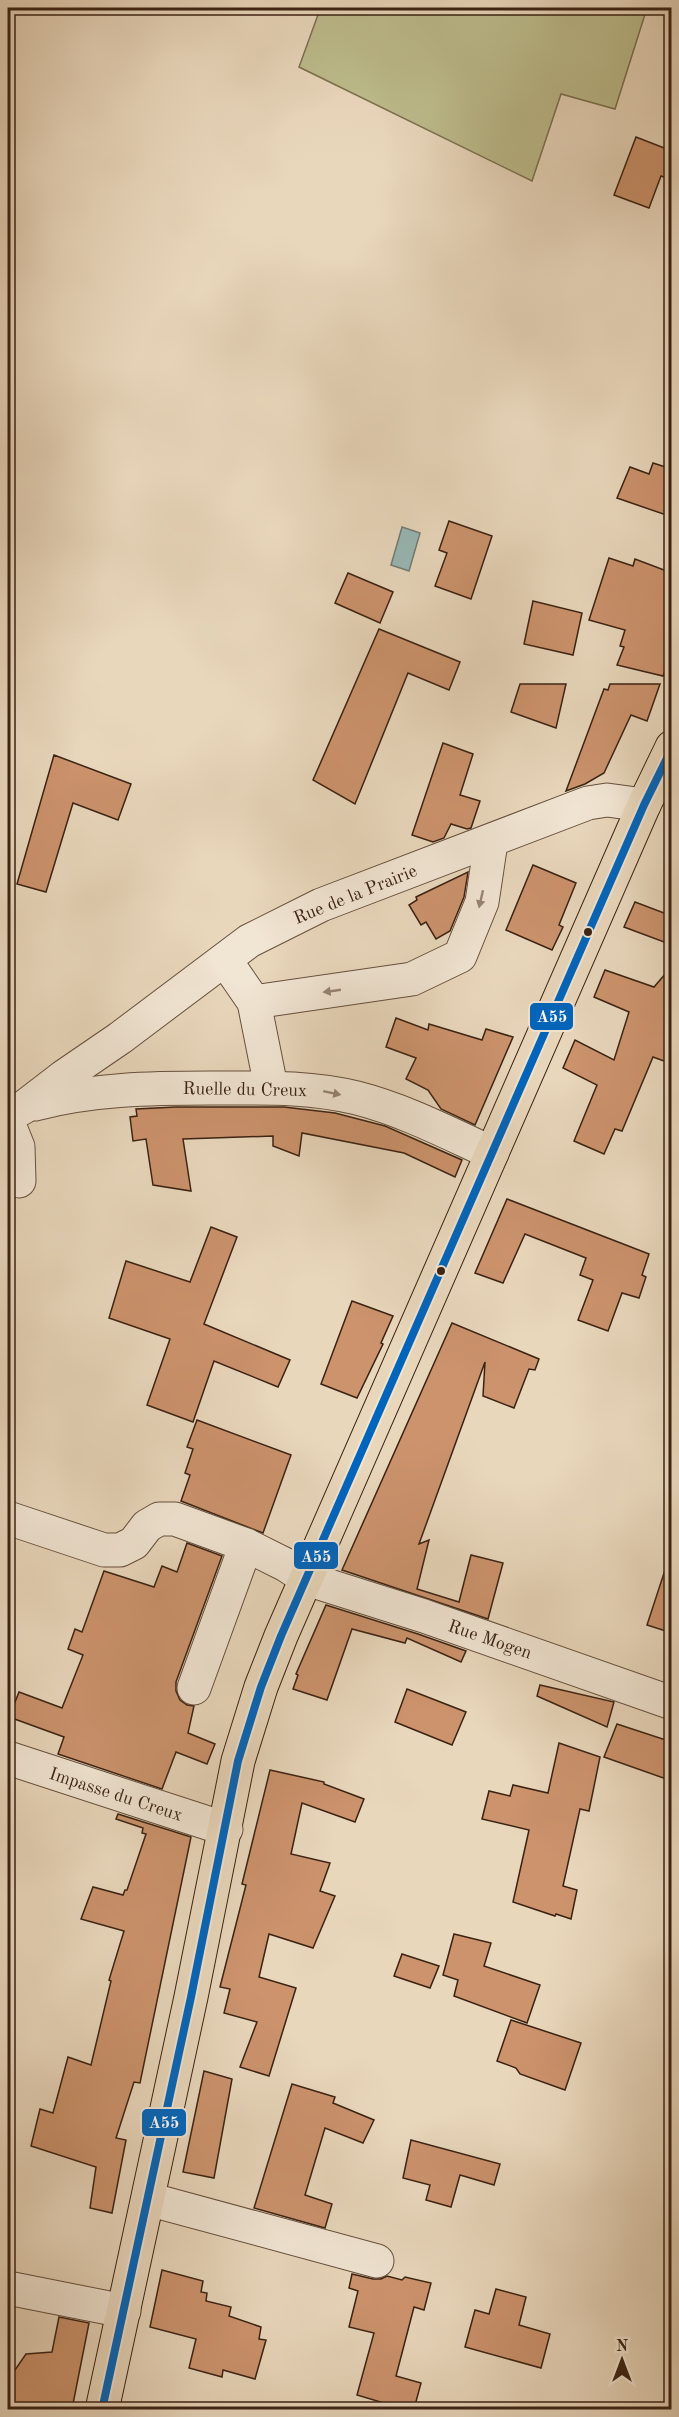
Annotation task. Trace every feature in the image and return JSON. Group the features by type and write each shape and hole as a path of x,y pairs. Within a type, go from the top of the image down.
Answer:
{"main road":[{"path":"102,2409 226,1829 238,1761 261,1687 281,1636 308,1579 644,805 672,747"}],"street":[{"name":"Rue de la Prairie","path":"13,1115 249,941 321,905 491,842 588,803 607,800 644,805"},
{"path":"255,1002 412,979 460,956 482,902 491,842"},
{"path":"225,960 255,1002 271,1088"},
{"path":"120,1038 134,1088"},
{"name":"Ruelle du Creux","path":"13,1115 68,1096 134,1088 314,1089 357,1098 432,1125 492,1154"},
{"path":"13,1115 18,1147 19,1181"},
{"name":"Rue Mogen","path":"8,1518 104,1550 120,1550 134,1543 147,1526 159,1519 175,1519 246,1545 308,1579 424,1616 672,1702"},
{"path":"194,1688 246,1545"},
{"name":"Impasse du Creux","path":"8,1758 226,1829"},
{"path":"148,2199 377,2261"},
{"path":"8,2288 124,2312"}],"shaded area":[{"path":"309,8 647,8 615,109 561,94 532,181 299,67 319,12"}],"water":[{"path":"402,527 420,533 409,571 391,565"}],"building":[{"path":"636,137 672,151 672,180 661,176 649,208 614,195"},
{"path":"653,463 672,469 672,517 617,498 630,467 649,474"},
{"path":"449,521 492,536 471,599 435,586 447,553 439,550"},
{"path":"609,558 633,566 635,559 672,573 672,654 663,676 617,665 624,647 620,646 625,630 589,620"},
{"path":"348,573 393,592 380,623 335,603"},
{"path":"533,601 582,613 573,655 524,644"},
{"path":"379,629 460,662 449,690 408,673 355,804 313,780"},
{"path":"520,684 566,684 556,728 511,712"},
{"path":"610,684 660,684 647,721 631,715 604,773 585,784 566,791 604,689 608,690"},
{"path":"443,743 473,754 460,795 480,801 471,828 451,824 444,838 433,842 412,835"},
{"path":"54,755 131,784 118,820 73,803 46,892 17,884"},
{"path":"533,865 576,883 559,925 563,927 552,950 506,930"},
{"path":"468,872 464,897 450,931 436,939 426,922 421,925 409,905 417,900 416,897"},
{"path":"635,902 672,916 672,945 624,927"},
{"path":"672,966 672,1064 653,1057 622,1131 615,1129 604,1154 574,1141 597,1085 563,1068 575,1040 614,1060 629,1012 594,997 605,970 654,987"},
{"path":"396,1018 428,1030 429,1024 482,1040 486,1029 513,1037 475,1125 441,1109 428,1090 406,1079 416,1058 386,1047"},
{"path":"284,1107 335,1113 385,1126 462,1160 455,1177 404,1153 302,1133 299,1156 273,1146 273,1136 183,1139 191,1191 153,1185 146,1139 133,1141 130,1117 137,1116 136,1109"},
{"path":"507,1199 649,1254 642,1275 646,1277 639,1298 622,1293 608,1331 578,1320 593,1280 580,1275 586,1258 525,1234 503,1283 475,1273"},
{"path":"211,1227 237,1237 204,1324 290,1360 278,1387 214,1361 193,1422 147,1405 170,1339 109,1318 126,1261 190,1282"},
{"path":"352,1301 393,1316 381,1343 383,1344 357,1398 321,1384"},
{"path":"452,1323 539,1359 535,1370 529,1369 514,1408 483,1396 485,1362 419,1544 429,1540 417,1589 459,1602 471,1555 503,1563 488,1619 342,1570"},
{"path":"197,1420 291,1455 263,1533 181,1501 190,1475 185,1473 193,1449 187,1447"},
{"path":"187,1543 222,1556 176,1682 176,1691 180,1700 187,1705 194,1706 188,1733 215,1744 207,1764 176,1752 162,1789 58,1754 64,1737 9,1717 19,1692 62,1708 83,1655 68,1649 75,1629 82,1632 104,1571 154,1587 162,1566 177,1572"},
{"path":"667,1564 672,1564 672,1633 647,1625"},
{"path":"326,1605 466,1651 461,1662 407,1638 405,1643 352,1629 327,1700 293,1689 298,1675 296,1674"},
{"path":"540,1685 614,1702 607,1727 537,1696"},
{"path":"407,1689 466,1712 452,1745 395,1722"},
{"path":"617,1724 672,1742 672,1781 604,1757"},
{"path":"559,1743 600,1757 589,1811 580,1809 563,1886 577,1890 571,1919 513,1902 529,1830 482,1819 489,1791 510,1796 513,1785 548,1793"},
{"path":"270,1770 324,1782 324,1784 364,1799 355,1822 302,1803 291,1854 330,1863 320,1891 335,1896 313,1948 269,1934 259,1977 296,1988 269,2076 240,2067 257,2022 224,2013 230,1989 220,1987 246,1885 242,1884"},
{"path":"118,1814 191,1837 140,2083 134,2082 116,2138 126,2140 112,2213 90,2208 96,2167 31,2146 40,2109 53,2113 68,2057 91,2065 111,1981 109,1980 124,1931 81,1919 93,1887 123,1895 127,1890 146,1834 142,1833 143,1828 116,1819"},
{"path":"454,1934 491,1943 484,1966 540,1985 527,2023 454,1996 458,1980 443,1975"},
{"path":"402,1954 439,1966 430,1988 394,1976"},
{"path":"511,2020 581,2043 565,2090 520,2074 516,2068 497,2061"},
{"path":"204,2071 232,2079 214,2178 183,2172"},
{"path":"292,2084 335,2097 333,2103 374,2120 363,2143 325,2128 305,2195 332,2204 325,2228 254,2208"},
{"path":"411,2140 500,2164 494,2185 460,2175 451,2207 426,2200 430,2185 403,2178"},
{"path":"162,2270 203,2281 201,2292 207,2293 206,2301 231,2307 229,2316 261,2327 259,2339 266,2340 255,2379 223,2370 222,2377 189,2368 196,2339 150,2327"},
{"path":"352,2274 373,2279 387,2276 402,2280 405,2277 431,2283 424,2310 414,2307 396,2376 421,2383 414,2409 383,2409 384,2403 357,2395 374,2333 349,2327 358,2291 349,2288"},
{"path":"496,2289 526,2297 519,2325 550,2334 541,2368 465,2347 475,2310 489,2314"},
{"path":"59,2317 89,2323 72,2409 8,2409 8,2380 26,2354 52,2352"}],"transit line":[{"name":"A55","path":"102,2410 191,1997 238,1761 261,1687 281,1636 644,805 672,748"}]}
